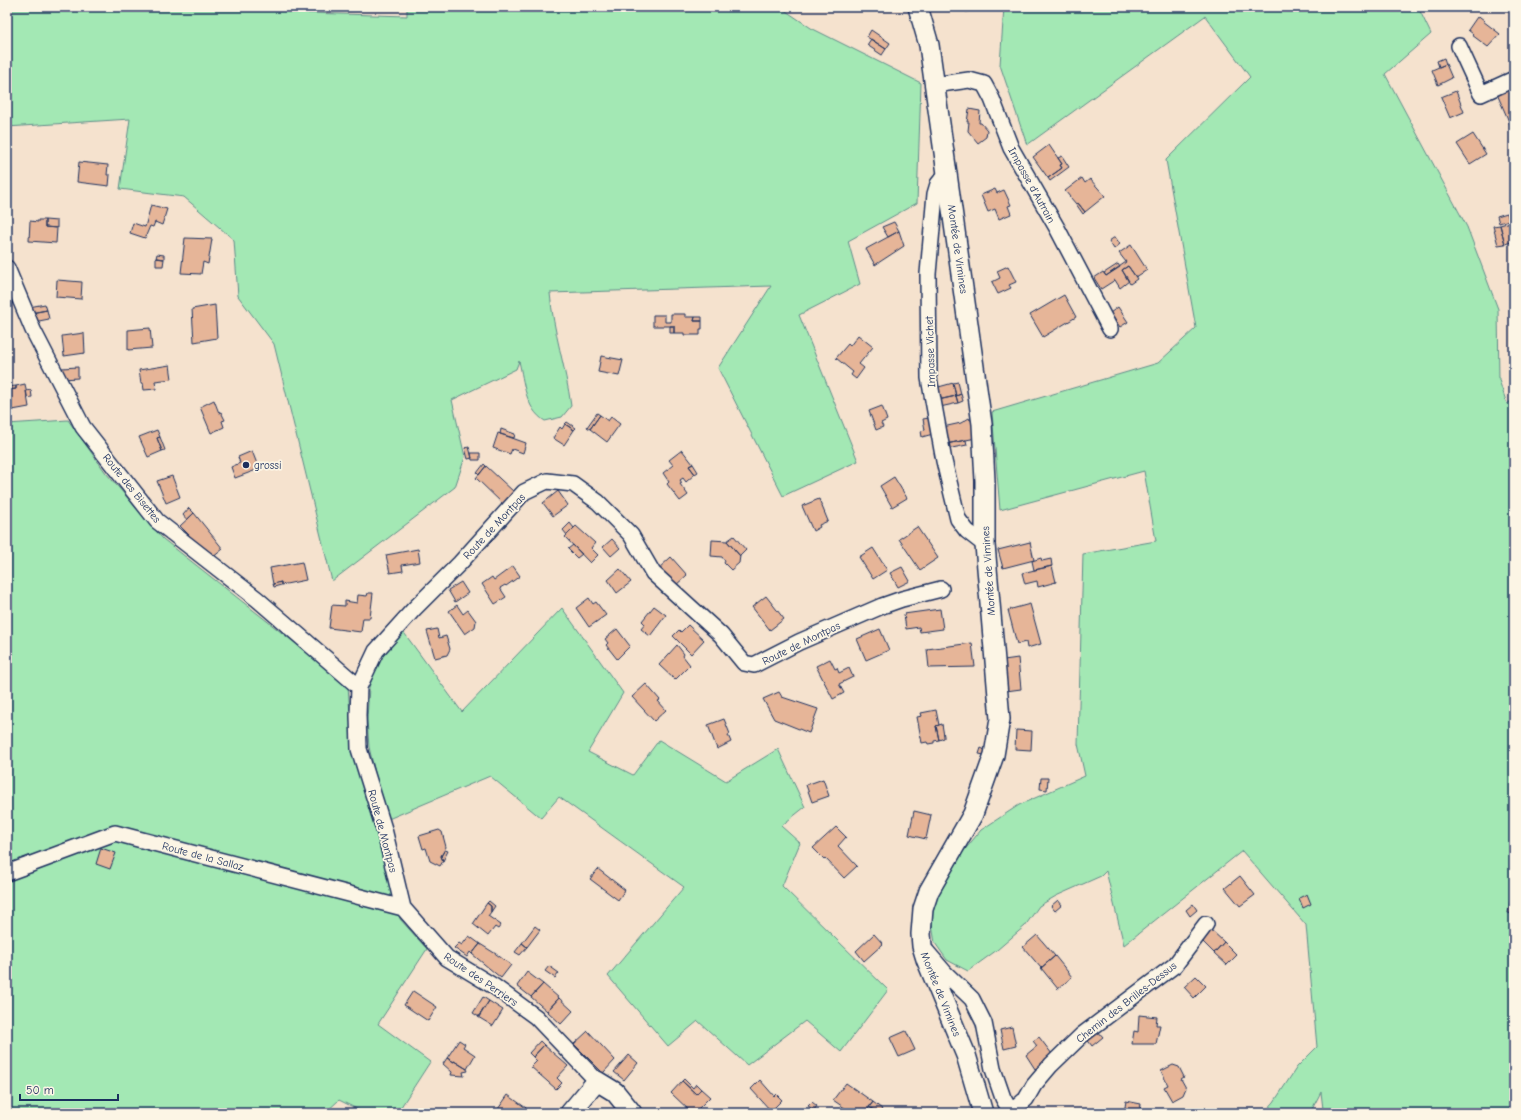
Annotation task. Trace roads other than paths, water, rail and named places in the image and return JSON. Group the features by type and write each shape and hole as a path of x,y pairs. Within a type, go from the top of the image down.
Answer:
{"street":[{"name":"Montée de Vimines","path":"918,7 929,45 982,424 985,482 985,545 1000,719 987,777 973,814 930,891 921,924 922,946 966,1055 983,1113"},
{"path":"1459,46 1481,94 1514,79"},
{"name":"Impasse d'Autrain","path":"934,85 969,80 984,84 992,98 1011,148 1110,329"},
{"name":"Impasse Vichet","path":"947,173 938,184 935,194 928,274 929,378 944,461 958,519 968,531 985,545"},
{"name":"Route des Bisettes","path":"7,268 33,330 83,427 157,521 257,599 359,687"},
{"name":"Route de Montpas","path":"403,908 384,829 359,749 359,687 376,651 414,609 460,563 524,492 547,481 572,484 598,502 631,535 653,573 721,635 744,663 754,665 799,642 882,606 941,589"},
{"name":"Route de la Sallaz","path":"7,872 115,833 403,908"},
{"name":"Route des Perriers","path":"403,908 447,958 495,987 536,1017 597,1082 615,1092 632,1113"},
{"name":"Chemin des Brilles-Dessus","path":"922,946 945,973 972,999 984,1023 993,1069 1003,1098 1011,1112 1026,1098 1034,1085 1051,1065 1082,1035 1175,965 1206,924"},
{"path":"570,1113 597,1082"}],"place":[{"name":"grossi","path":"246,465"}]}
